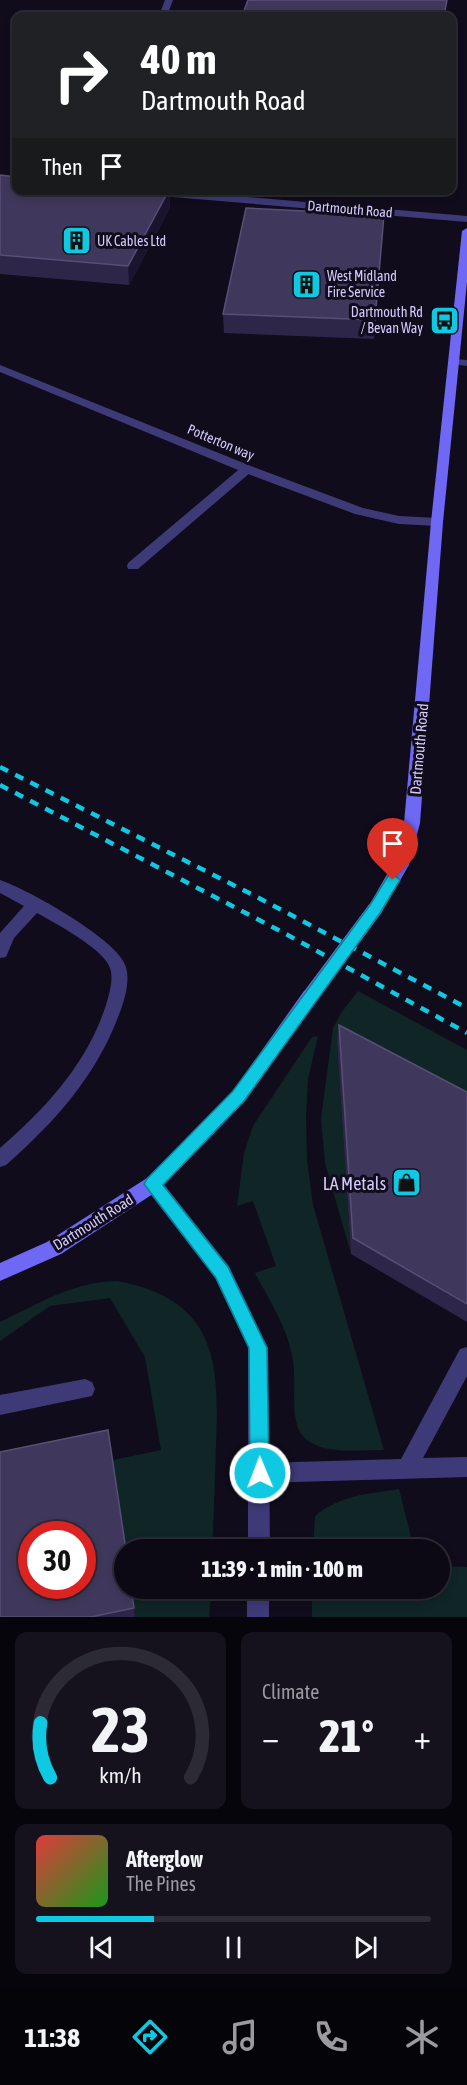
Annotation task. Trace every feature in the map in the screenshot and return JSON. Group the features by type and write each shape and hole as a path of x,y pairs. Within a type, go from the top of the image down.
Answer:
{"street":[{"name":"Dartmouth Road","path":"184,195 467,219"},
{"name":"Dartmouth Road","path":"0,1272 54,1248 153,1184 239,1096 375,909 401,865 412,823 437,522 461,363 467,231"},
{"name":"Potterton way","path":"0,368 247,469 359,511 399,520 437,522"},
{"path":"133,566 247,469"},
{"path":"0,886 105,948 118,965 118,994 108,1025 90,1061 67,1095 32,1131 0,1159"},
{"path":"1,946 7,935 35,905"},
{"path":"153,1184 222,1272 258,1348 259,1539"},
{"path":"407,1468 467,1356"},
{"path":"0,1405 84,1389"},
{"path":"260,1473 467,1467"},
{"path":"258,1599 258,1617"}],"green space":[{"path":"358,991 467,1050 467,1111 337,1043 351,1254 325,1163 321,1119 333,1028"},
{"path":"318,1036 308,1079 306,1118 307,1160 313,1205 384,1450 332,1449 308,1441 300,1433 295,1414 291,1349 278,1316 255,1273 276,1266 253,1201 237,1206 244,1153 253,1126 312,1037"},
{"path":"117,1281 149,1290 174,1302 192,1318 204,1337 212,1359 216,1385 212,1539 125,1539 113,1460 161,1450 145,1357 110,1298 50,1306 0,1341 0,1322 71,1289"},
{"path":"399,1489 412,1539 314,1539 315,1516 334,1504 365,1494"},
{"path":"450,1566 467,1567 467,1617 312,1617 312,1599 450,1599"},
{"path":"132,1599 210,1599 209,1617 135,1617"}],"building":[{"path":"248,0 447,0 445,12 244,12"},
{"name":"UK Cables Ltd","path":"0,175 12,176 12,195 166,195 128,266 0,255"},
{"name":"West Midland Fire Service","path":"246,208 384,215 375,320 223,314"},
{"name":"LA Metals","path":"339,1025 467,1092 467,1304 353,1238"},
{"path":"108,1430 124,1539 114,1539 114,1599 133,1599 134,1608 91,1617 0,1617 0,1452"}],"railway":[{"path":"0,767 257,897 467,1008"},
{"path":"0,785 284,933 467,1033"}],"place":[{"name":"UK Cables Ltd","path":"76,241"},
{"name":"West Midland Fire Service","path":"306,284"},
{"name":"Dartmouth Rd / Bevan Way","path":"444,320"},
{"name":"LA Metals","path":"407,1183"}],"route":[{"path":"260,1473 258,1348 222,1272 153,1184 239,1096 375,909 393,880"}]}
